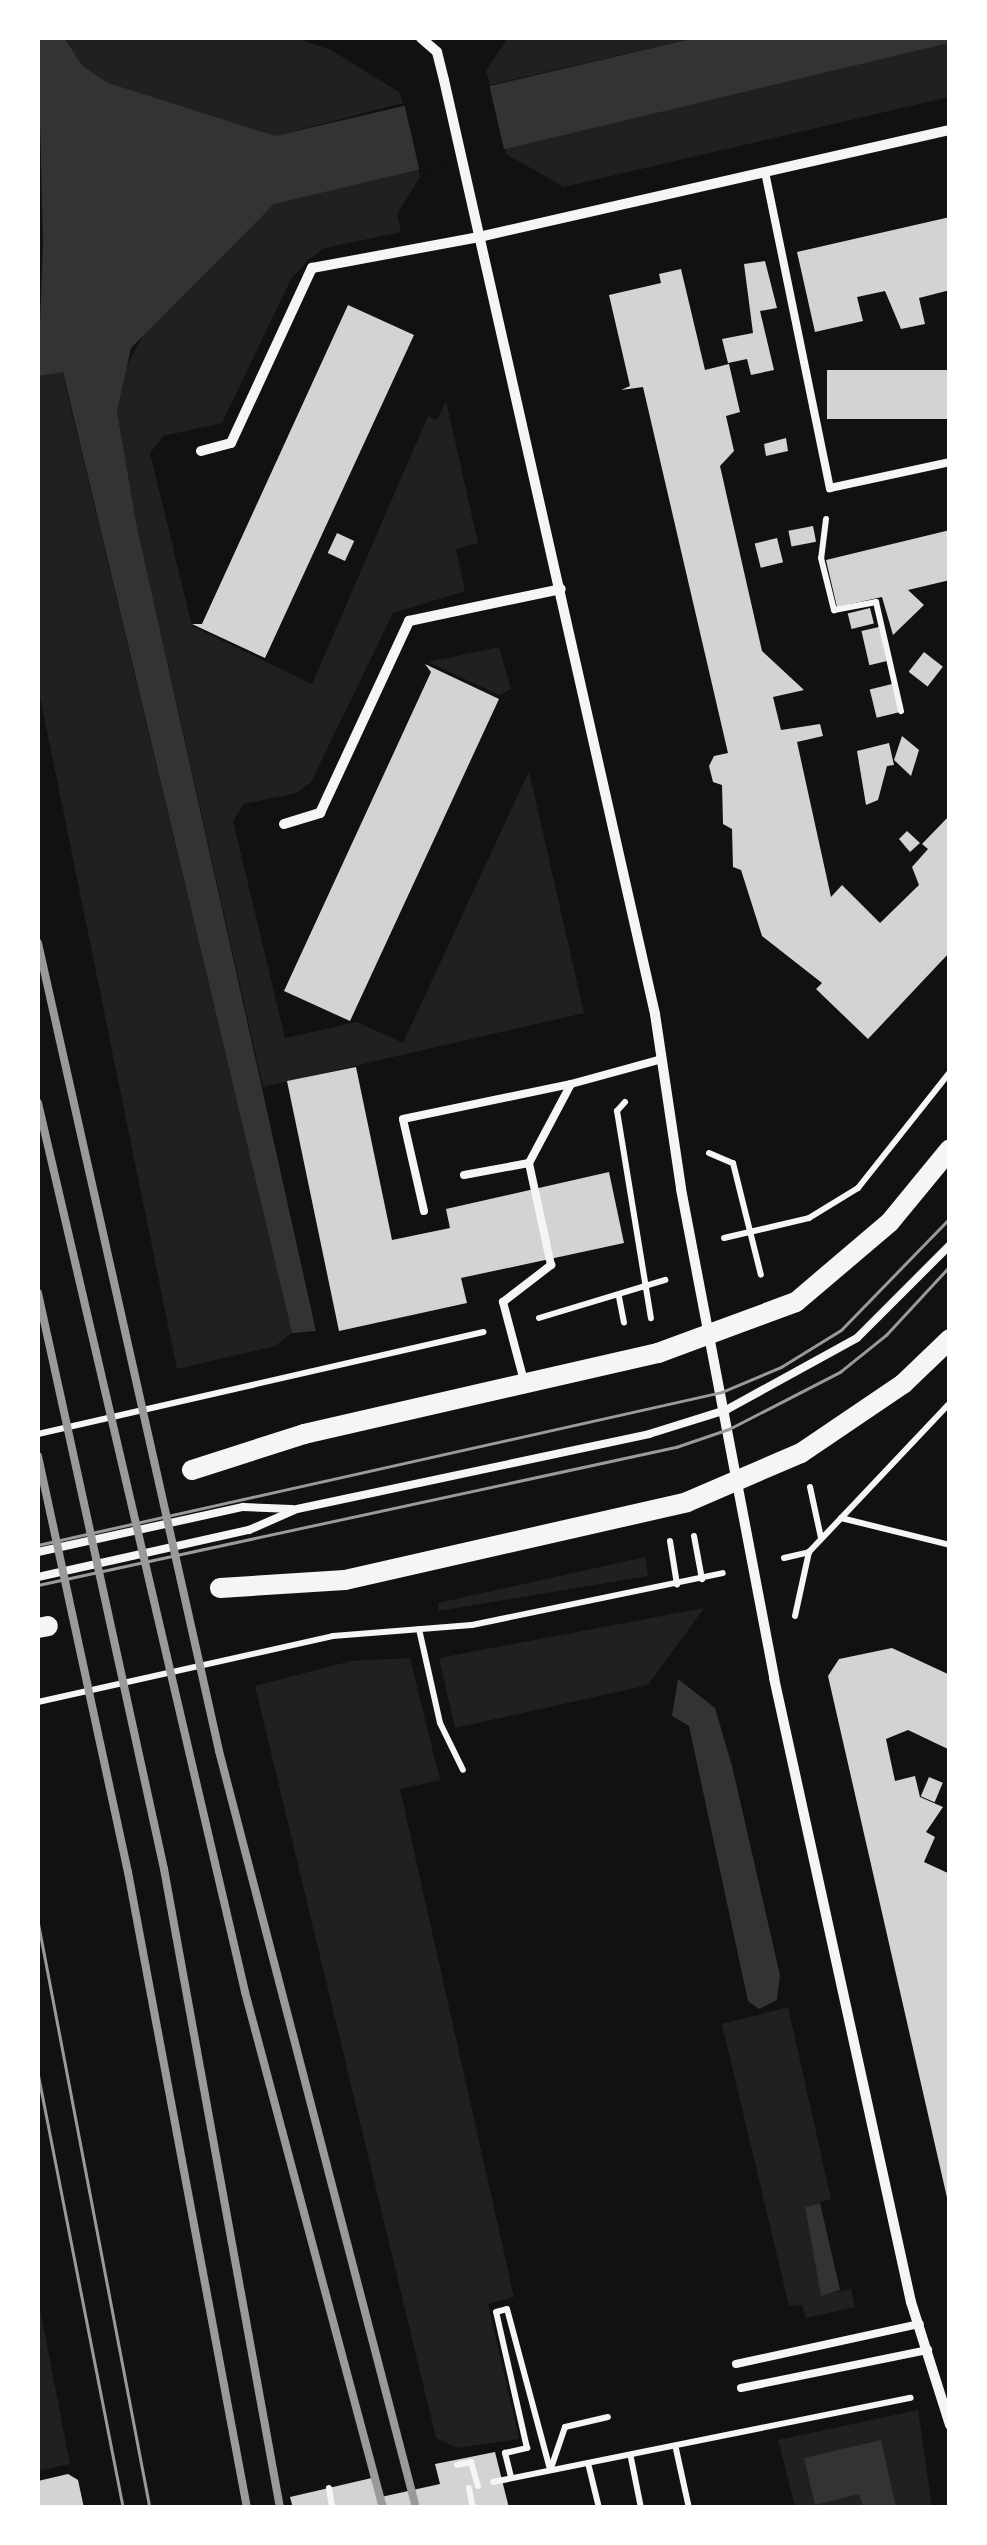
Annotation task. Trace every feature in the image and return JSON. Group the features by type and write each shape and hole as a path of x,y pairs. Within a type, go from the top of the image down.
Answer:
{"main road":[{"path":"192,1470 304,1434 712,1336 796,1302 890,1222 950,1149"},
{"path":"220,1588 345,1580 665,1509 739,1482 861,1415 950,1339"}],"street":[{"path":"421,38 436,52 444,80 561,589 662,1060 754,1565 920,2324 950,2424"},
{"path":"201,451 231,443 312,268 479,237 950,130"},
{"path":"284,824 320,813 410,621 561,589"}],"lane":[{"path":"765,172 830,488 950,462"},
{"path":"424,1211 403,1118 570,1084 662,1060"},
{"path":"524,1381 503,1302 551,1265 528,1163 570,1084"},
{"path":"464,1175 528,1163"},
{"path":"38,1577 249,1530 297,1509 649,1434 726,1410 857,1338 950,1245"},
{"path":"38,1552 243,1507 297,1509"},
{"path":"736,2364 920,2324"},
{"path":"741,2388 928,2350"}],"path":[{"path":"830,488 821,558 834,610 876,602 901,711"},
{"path":"649,1290 617,1112 662,1060"},
{"path":"38,1434 649,1290 696,1261 722,1238 809,1218 858,1188 950,1072"},
{"path":"674,1138 734,1163 752,1233"},
{"path":"38,1702 334,1636 472,1625 702,1579 810,1552 950,1404"},
{"path":"842,1518 950,1545"},
{"path":"419,1629 440,1723 463,1770"},
{"path":"511,2478 505,2453 527,2448 496,2312 507,2309 550,2469"},
{"path":"493,2482 550,2469 589,2468 942,2392"},
{"path":"550,2469 565,2427 608,2417"},
{"path":"676,2449 689,2508"},
{"path":"631,2458 642,2508"},
{"path":"457,2465 471,2462 474,2508"},
{"path":"589,2468 598,2508"},
{"path":"329,2488 332,2508"}],"shaded area":[{"path":"38,38 64,38 83,66 108,83 275,136 695,38 949,38 949,43 274,204 131,348 117,411 136,522 316,1331 292,1333 63,372 38,376 43,244"},
{"path":"64,38 295,38 331,50 399,92 403,103 275,136 245,131 108,83 83,66"},
{"path":"508,38 695,38 490,85 486,70"},
{"path":"949,43 949,97 564,187 506,154 505,146"},
{"path":"418,167 420,177 397,214 401,232 325,248 308,260 291,279 222,423 163,436 150,453 192,626 312,684 428,416 437,420 446,401 478,543 456,549 465,591 393,613 311,782 297,793 244,804 233,821 285,1038 357,1022 403,1043 529,771 584,1013 263,1087 136,522 117,411 120,378 150,323 274,204"},
{"path":"62,371 292,1333 275,1346 177,1369 38,687 38,376"},
{"path":"499,647 511,689 499,695 428,662"},
{"path":"645,1557 648,1576 439,1611 438,1603"},
{"path":"704,1608 648,1685 455,1728 439,1658"},
{"path":"410,1658 440,1780 400,1789 514,2297 488,2304 519,2439 457,2448 436,2438 255,1686 351,1661"},
{"path":"678,1679 715,1708 732,1766 780,1975 777,2000 759,2009 748,2001 689,1726 672,1716"},
{"path":"788,2007 831,2199 805,2207 821,2295 851,2289 855,2307 806,2318 802,2305 789,2306 722,2024"},
{"path":"820,2203 840,2290 821,2296 805,2207"},
{"path":"38,2299 70,2464 38,2471"},
{"path":"918,2410 932,2507 896,2507 880,2440 860,2494 863,2507 795,2507 778,2440"},
{"path":"881,2440 896,2507 863,2507 859,2494 815,2505 804,2458"}],"pier":[{"path":"488,80 505,152 420,172 403,100"}],"building":[{"path":"950,217 950,290 919,298 925,324 901,329 885,291 857,297 863,321 815,332 797,252"},
{"path":"765,261 777,308 760,311 774,370 751,375 747,359 728,363 722,339 753,333 744,264"},
{"path":"681,269 705,370 729,364 740,412 726,416 734,451 720,466 762,651 804,690 773,697 781,730 820,724 823,736 797,742 831,897 842,885 880,923 919,885 912,867 928,849 922,844 950,815 950,952 868,1039 816,989 822,983 762,936 741,870 733,867 732,829 723,824 722,785 713,782 709,766 714,756 728,753 643,387 621,390 630,386 609,295 661,283 659,274"},
{"path":"348,305 414,335 265,658 192,624 202,624"},
{"path":"827,370 950,370 950,419 827,419"},
{"path":"786,438 788,451 766,456 764,444"},
{"path":"813,526 816,542 792,546 788,531"},
{"path":"950,530 950,580 908,590 924,605 893,635 882,597 837,607 826,560"},
{"path":"337,533 354,541 345,561 328,553"},
{"path":"777,538 783,562 761,568 755,544"},
{"path":"870,608 874,624 852,629 848,614"},
{"path":"879,627 887,661 869,665 861,631"},
{"path":"924,652 943,667 928,686 909,672"},
{"path":"425,664 499,699 350,1021 284,991 431,672"},
{"path":"892,684 899,712 877,718 870,690"},
{"path":"902,736 919,750 911,776 894,760"},
{"path":"889,743 894,765 887,766 878,800 866,805 857,751"},
{"path":"907,831 920,843 910,852 899,839"},
{"path":"356,1067 392,1240 450,1228 446,1209 609,1172 624,1243 461,1278 467,1303 339,1331 287,1081"},
{"path":"892,1648 950,1675 950,1750 908,1730 886,1739 895,1781 915,1776 920,1797 943,1807 926,1832 935,1837 924,1862 950,1874 948,2202 828,1676 839,1659"},
{"path":"929,1777 943,1783 935,1802 921,1796"},
{"path":"495,2452 509,2508 293,2508 290,2497 376,2477 381,2497 440,2484 435,2464"},
{"path":"68,2474 78,2480 84,2508 38,2508 38,2481"}],"tram line":[{"path":"38,1545 722,1392 781,1367 841,1330 950,1218"},
{"path":"38,1585 676,1447 729,1429 840,1372 886,1335 950,1266"},
{"path":"38,1921 150,2508"},
{"path":"38,2073 123,2508"}],"railway":[{"path":"38,943 219,1751 416,2508"},
{"path":"38,1103 245,1992 383,2508"},
{"path":"38,1293 164,1869 280,2508"},
{"path":"38,1456 128,1872 247,2508"}]}
